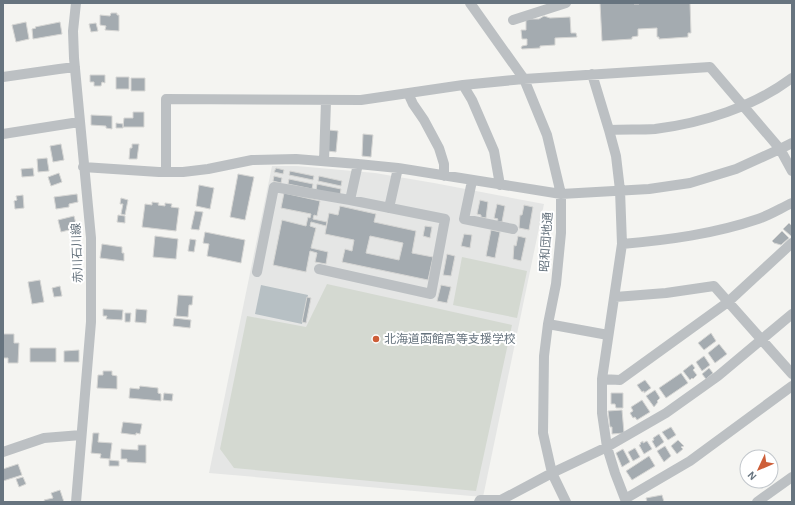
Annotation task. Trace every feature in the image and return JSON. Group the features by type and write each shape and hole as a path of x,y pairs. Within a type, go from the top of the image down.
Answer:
{"street":[{"name":"赤川石川線","path":"76,3 73,31 74,67 91,238 91,322 76,502"},
{"name":"昭和団地通","path":"470,3 524,79 547,135 561,194 561,241 556,284 548,324 544,356 543,433 552,473 566,502"},
{"path":"513,20 545,6 566,3"},
{"path":"3,77 58,68 74,67"},
{"path":"166,172 166,99 361,100 463,85 524,79 710,67 780,149 792,171"},
{"path":"592,74 616,156 620,190 622,244 602,379 602,413 607,447 625,499 690,461 792,386"},
{"path":"609,130 655,129 705,120 743,106 784,84 792,78"},
{"path":"463,85 472,100 494,151 500,185"},
{"path":"408,93 438,148 444,164 444,176"},
{"path":"324,161 326,101"},
{"path":"3,134 79,122"},
{"path":"83,167 183,172 208,169 252,160 296,158 398,168 561,194 649,189 690,183 736,169 792,143"},
{"path":"350,200 358,164"},
{"path":"389,208 398,168"},
{"path":"472,181 464,219 513,229"},
{"path":"257,272 274,187 350,200 445,219 431,294 319,269"},
{"path":"622,244 670,240 712,232 759,219 792,203"},
{"path":"602,379 620,380 728,302 792,244"},
{"path":"615,297 666,293 714,286 792,374"},
{"path":"479,502 480,500 501,501 552,473 607,447 666,413 718,376 792,314"},
{"path":"548,324 608,336"},
{"path":"3,452 44,438 81,435"},
{"path":"757,502 792,477"}],"shaded area":[{"name":"北海道函館高等支援学校","path":"272,166 297,166 375,173 544,204 483,497 209,473"},
{"path":"462,257 527,271 517,318 453,305"},
{"path":"327,284 512,325 476,491 234,468 220,449 247,316 306,327"},
{"path":"261,285 308,295 302,324 255,314"}],"building":[{"path":"600,3 690,3 691,33 688,33 688,37 659,39 659,37 657,37 657,28 638,29 638,36 632,37 632,39 602,41"},
{"path":"111,13 117,13 117,15 119,15 119,31 105,30 106,26 100,25 100,15 110,16"},
{"path":"544,16 550,18 570,17 571,33 576,33 577,37 555,38 555,45 522,49 522,46 527,45 527,39 522,39 521,30 526,30 526,19 539,19"},
{"path":"26,22 29,39 16,42 12,25"},
{"path":"60,22 62,34 33,39 32,29 36,28 35,27"},
{"path":"96,23 98,31 91,32 89,24"},
{"path":"90,75 105,75 105,83 102,82 101,86 94,86 94,82 90,82"},
{"path":"116,77 129,77 129,89 116,89"},
{"path":"131,78 145,78 145,91 131,91"},
{"path":"133,112 144,112 144,127 123,127 124,118 133,118"},
{"path":"91,115 112,116 112,129 106,128 106,126 91,125"},
{"path":"116,123 123,124 123,128 116,128"},
{"path":"329,130 338,131 336,152 327,151"},
{"path":"363,134 373,135 371,157 362,156"},
{"path":"61,144 64,160 53,162 50,146"},
{"path":"132,144 139,144 137,159 129,159"},
{"path":"47,158 49,171 38,172 37,159"},
{"path":"33,168 34,176 22,177 21,169"},
{"path":"276,168 284,170 283,174 274,172"},
{"path":"290,171 314,176 313,180 289,175"},
{"path":"59,173 62,182 51,186 48,177"},
{"path":"238,174 254,177 245,220 230,217"},
{"path":"274,176 282,178 281,183 273,181"},
{"path":"319,176 342,181 341,186 318,181"},
{"path":"289,179 313,184 312,189 288,184"},
{"path":"317,184 341,189 340,195 316,190"},
{"path":"199,185 214,188 210,209 196,206"},
{"path":"284,193 320,201 317,216 314,215 313,219 327,222 326,226 311,222 310,226 316,228 311,248 328,252 326,264 315,262 317,253 310,251 306,272 273,265 282,220 306,226 308,217 310,218 311,214 281,208"},
{"path":"77,194 78,202 69,204 69,207 56,209 54,197"},
{"path":"23,195 24,208 15,209 14,201 17,200 16,196"},
{"path":"121,198 128,200 125,215 121,214 123,204 120,204"},
{"path":"480,200 488,202 486,218 477,214"},
{"path":"152,202 165,206 165,203 172,204 171,207 179,208 176,231 142,227 145,204 152,205"},
{"path":"497,204 505,206 502,222 497,221 498,219 494,218"},
{"path":"524,205 533,207 529,230 519,228 520,215 522,215"},
{"path":"340,206 376,214 374,222 416,231 412,253 433,257 428,280 342,262 345,249 352,251 354,240 325,234 329,213 338,215","holes":["370,236 403,243 399,260 366,253"]},
{"path":"195,211 203,212 199,230 191,229"},
{"path":"118,215 125,216 125,223 117,222"},
{"path":"74,216 77,228 61,232 58,220"},
{"path":"789,223 792,226 791,236 783,229"},
{"path":"425,226 432,227 430,238 423,236"},
{"path":"491,230 500,232 495,258 486,256"},
{"path":"782,231 789,238 781,245 774,243 772,241"},
{"path":"205,232 245,240 241,263 207,256 209,244 203,243"},
{"path":"464,234 472,235 470,248 461,246"},
{"path":"155,236 178,239 176,259 153,257"},
{"path":"518,236 526,238 521,261 513,259 514,245 516,246"},
{"path":"190,239 196,240 194,252 188,251"},
{"path":"102,244 122,247 124,261 100,258"},
{"path":"447,254 455,256 451,276 443,275"},
{"path":"40,280 44,302 32,304 28,282"},
{"path":"441,285 451,287 447,303 437,301"},
{"path":"60,286 62,296 54,297 52,288"},
{"path":"178,295 193,296 192,305 189,305 188,317 176,316"},
{"path":"307,297 311,298 306,323 302,322"},
{"path":"103,309 123,310 122,320 106,319 107,316 103,316"},
{"path":"136,309 147,310 146,323 135,322"},
{"path":"125,313 131,313 130,322 125,322"},
{"path":"174,318 191,320 190,328 173,326"},
{"path":"711,333 716,341 704,350 698,343"},
{"path":"3,334 14,334 14,343 19,343 18,363 8,363 8,358 3,358"},
{"path":"719,344 727,354 715,363 708,353"},
{"path":"30,348 56,348 56,362 30,362"},
{"path":"79,350 79,362 64,362 64,351"},
{"path":"704,356 710,365 702,371 696,362"},
{"path":"692,364 695,368 693,370 697,375 690,380 683,371"},
{"path":"709,368 713,373 706,379 702,374"},
{"path":"103,371 112,371 112,375 117,376 117,389 97,388 98,375 103,375"},
{"path":"681,373 688,383 666,398 659,388"},
{"path":"645,380 651,388 644,393 644,391 642,392 637,385"},
{"path":"140,386 158,388 158,393 161,394 161,401 129,398 130,388 139,389"},
{"path":"655,390 660,398 654,407 646,396"},
{"path":"164,393 173,394 172,401 163,400"},
{"path":"611,393 623,393 623,408 616,408 615,404 611,404"},
{"path":"642,400 650,412 637,420 635,417 633,418 630,413 633,411 631,407"},
{"path":"622,410 624,433 612,434 608,411"},
{"path":"123,422 142,424 140,434 136,433 136,435 121,433"},
{"path":"671,427 676,435 668,440 662,432"},
{"path":"93,433 99,433 98,442 112,443 110,459 100,458 101,454 91,453"},
{"path":"659,434 664,442 656,448 652,441 654,440 653,438"},
{"path":"678,440 684,446 681,447 683,449 677,454 671,446"},
{"path":"643,441 643,443 647,441 652,449 644,454 639,445"},
{"path":"138,445 146,445 146,463 127,462 127,459 121,459 121,449 138,450"},
{"path":"665,446 671,456 664,462 657,451"},
{"path":"635,448 640,457 633,461 628,452"},
{"path":"623,449 630,462 622,467 616,453"},
{"path":"649,456 655,466 632,480 626,471"},
{"path":"109,460 119,461 119,466 109,466"},
{"path":"18,464 22,475 3,481 3,469"},
{"path":"23,477 26,484 19,487 16,479"},
{"path":"60,490 64,502 45,502 44,500 53,498 51,493"},
{"path":"662,495 664,502 647,502 646,498"}],"place":[{"name":"北海道函館高等支援学校","path":"376,339"}]}
